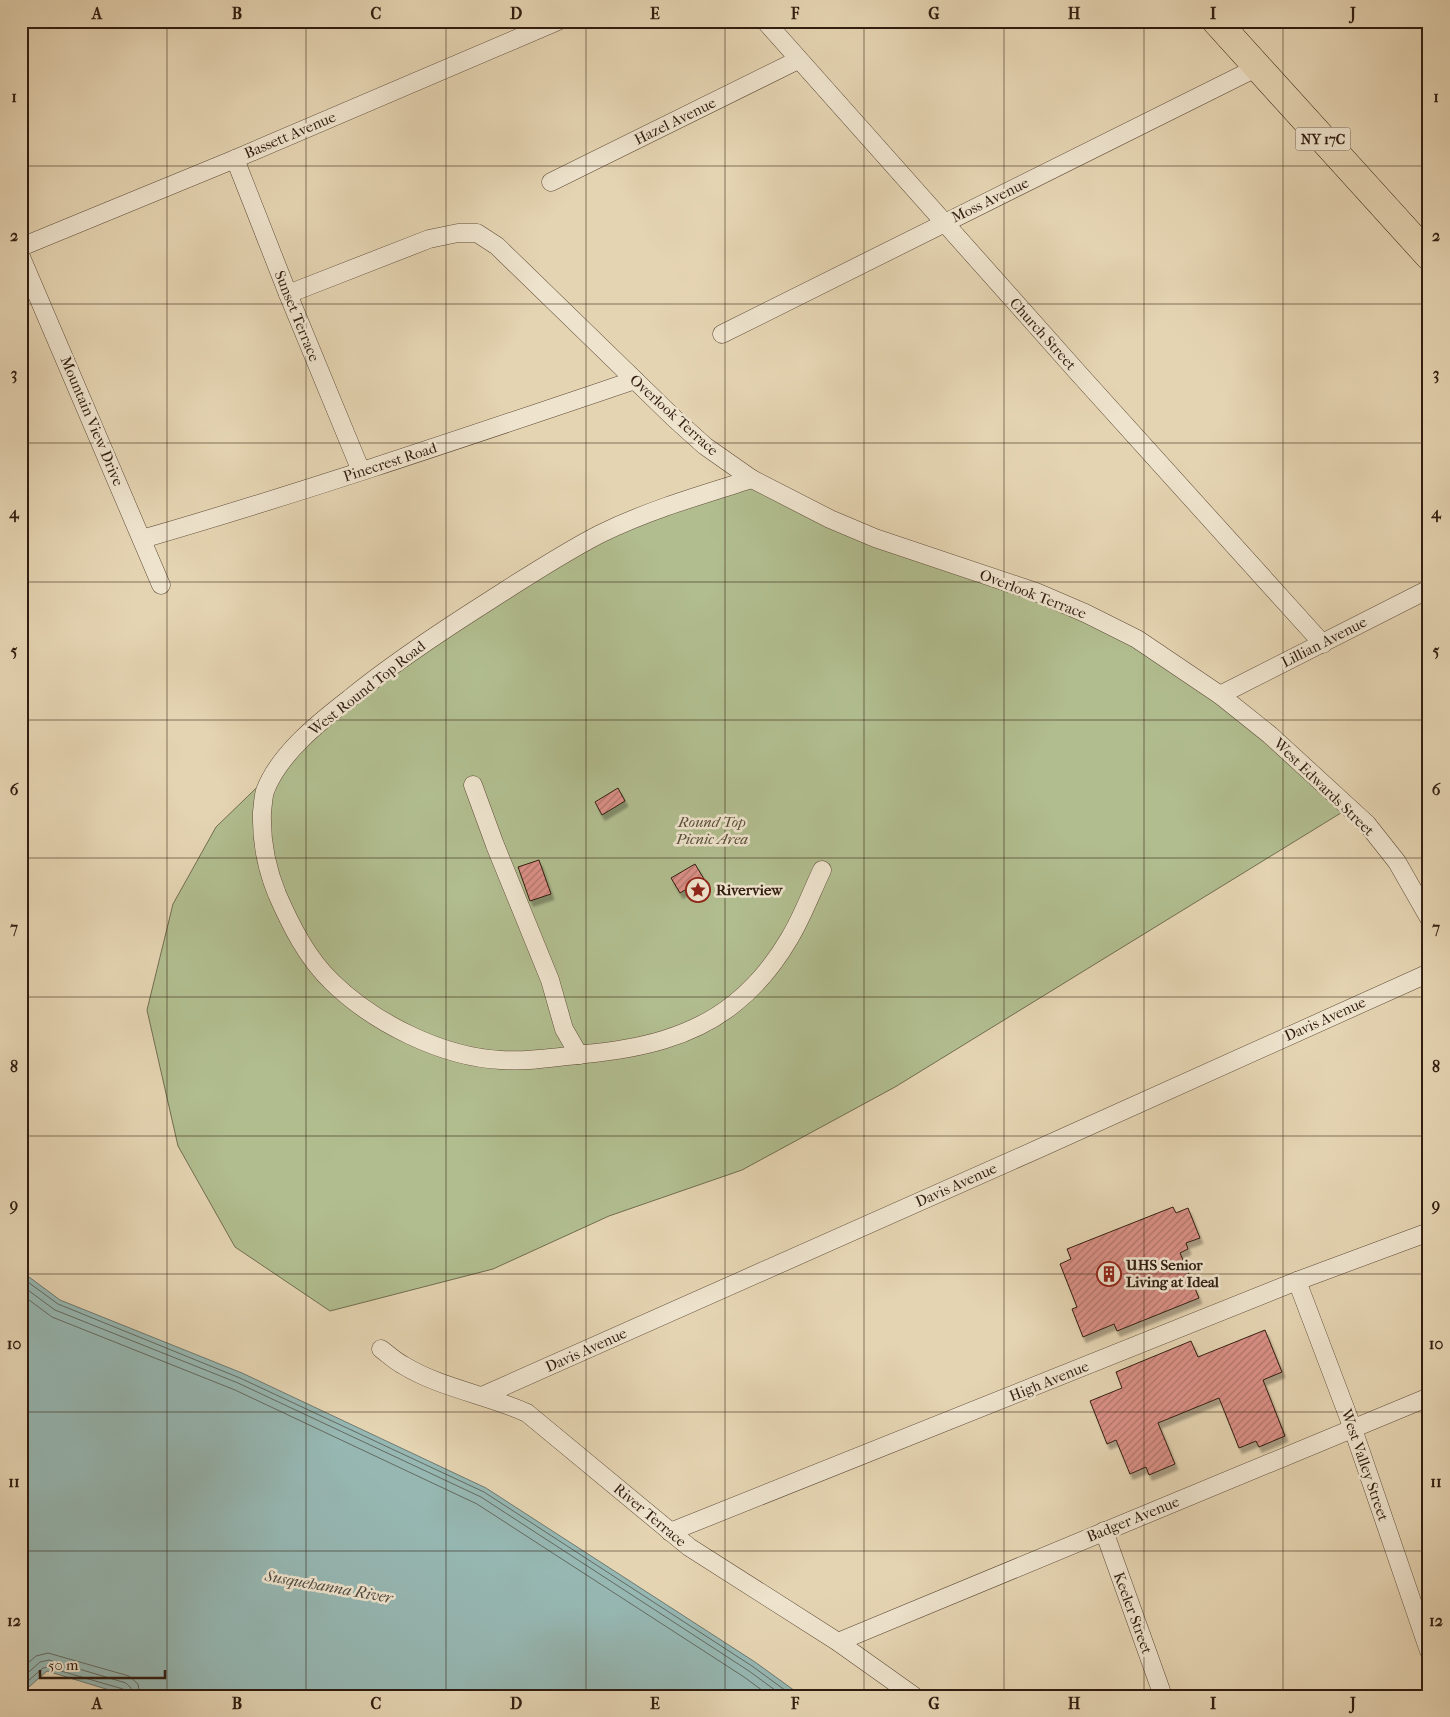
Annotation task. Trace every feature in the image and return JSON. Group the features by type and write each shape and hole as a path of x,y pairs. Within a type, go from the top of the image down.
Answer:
{"main road":[{"name":"NY 17C","path":"1216,21 1429,256"}],"street":[{"name":"Bassett Avenue","path":"21,247 235,159 558,21"},
{"name":"Church Street","path":"765,21 1323,644"},
{"name":"Hazel Avenue","path":"551,182 798,60"},
{"name":"Moss Avenue","path":"722,334 1258,68"},
{"name":"Sunset Terrace","path":"235,159 361,472"},
{"name":"Overlook Terrace","path":"288,294 429,239 458,233 477,233 497,246 675,420 705,446 752,479 830,519 875,538 1036,592 1085,613 1137,639 1220,695"},
{"name":"Mountain View Drive","path":"21,257 162,585"},
{"name":"Pinecrest Road","path":"142,539 227,515 361,472 635,380"},
{"name":"West Round Top Road","path":"752,479 673,504 603,533 560,556 445,628 375,678 303,738 276,769 264,795 261,830 265,854 272,881 300,942 330,981 352,1000 377,1017 411,1036 474,1057 500,1060 521,1060 617,1051 661,1041 697,1028 734,1003 766,972 790,938 822,870"},
{"name":"Lillian Avenue","path":"1220,695 1429,590"},
{"name":"West Edwards Street","path":"1220,695 1270,736 1367,824 1397,862 1429,918"},
{"path":"473,784 495,845 550,980 564,1028 579,1054"},
{"name":"Davis Avenue","path":"482,1396 1429,973"},
{"name":"High Avenue","path":"670,1532 1297,1281 1429,1232"},
{"name":"West Valley Street","path":"1297,1281 1353,1429 1429,1651"},
{"name":"River Terrace","path":"381,1349 403,1366 438,1381 505,1403 527,1413 689,1547 838,1642 914,1696"},
{"name":"Badger Avenue","path":"838,1642 1429,1397"},
{"name":"Keeler Street","path":"1104,1531 1163,1696"}],"green space":[{"name":"Round Top Picnic Area","path":"752,479 875,538 1036,592 1220,695 1349,808 895,1087 742,1170 609,1216 493,1269 330,1311 235,1247 178,1146 147,1010 173,904 216,827 375,678 560,555"}],"water":[{"name":"Susquehanna River","path":"21,1271 60,1300 242,1373 486,1488 755,1662 802,1696 129,1696 47,1671 21,1694"}],"building":[{"path":"618,788 625,801 602,815 595,802"},
{"path":"539,860 551,894 530,901 518,867"},
{"path":"695,864 704,879 680,893 671,878"},
{"name":"UHS Senior Living at Ideal","path":"1173,1207 1176,1213 1188,1208 1200,1238 1186,1243 1188,1249 1180,1253 1199,1298 1117,1331 1114,1324 1083,1337 1072,1309 1077,1307 1060,1264 1071,1259 1067,1249"},
{"path":"1265,1330 1282,1372 1263,1380 1285,1436 1259,1447 1256,1441 1239,1448 1219,1398 1158,1423 1175,1464 1149,1475 1146,1467 1130,1474 1116,1440 1107,1444 1090,1401 1122,1388 1116,1372 1191,1341 1198,1357"}],"place":[{"name":"Riverview","path":"698,890"},
{"name":"UHS Senior Living at Ideal","path":"1109,1274"}]}
